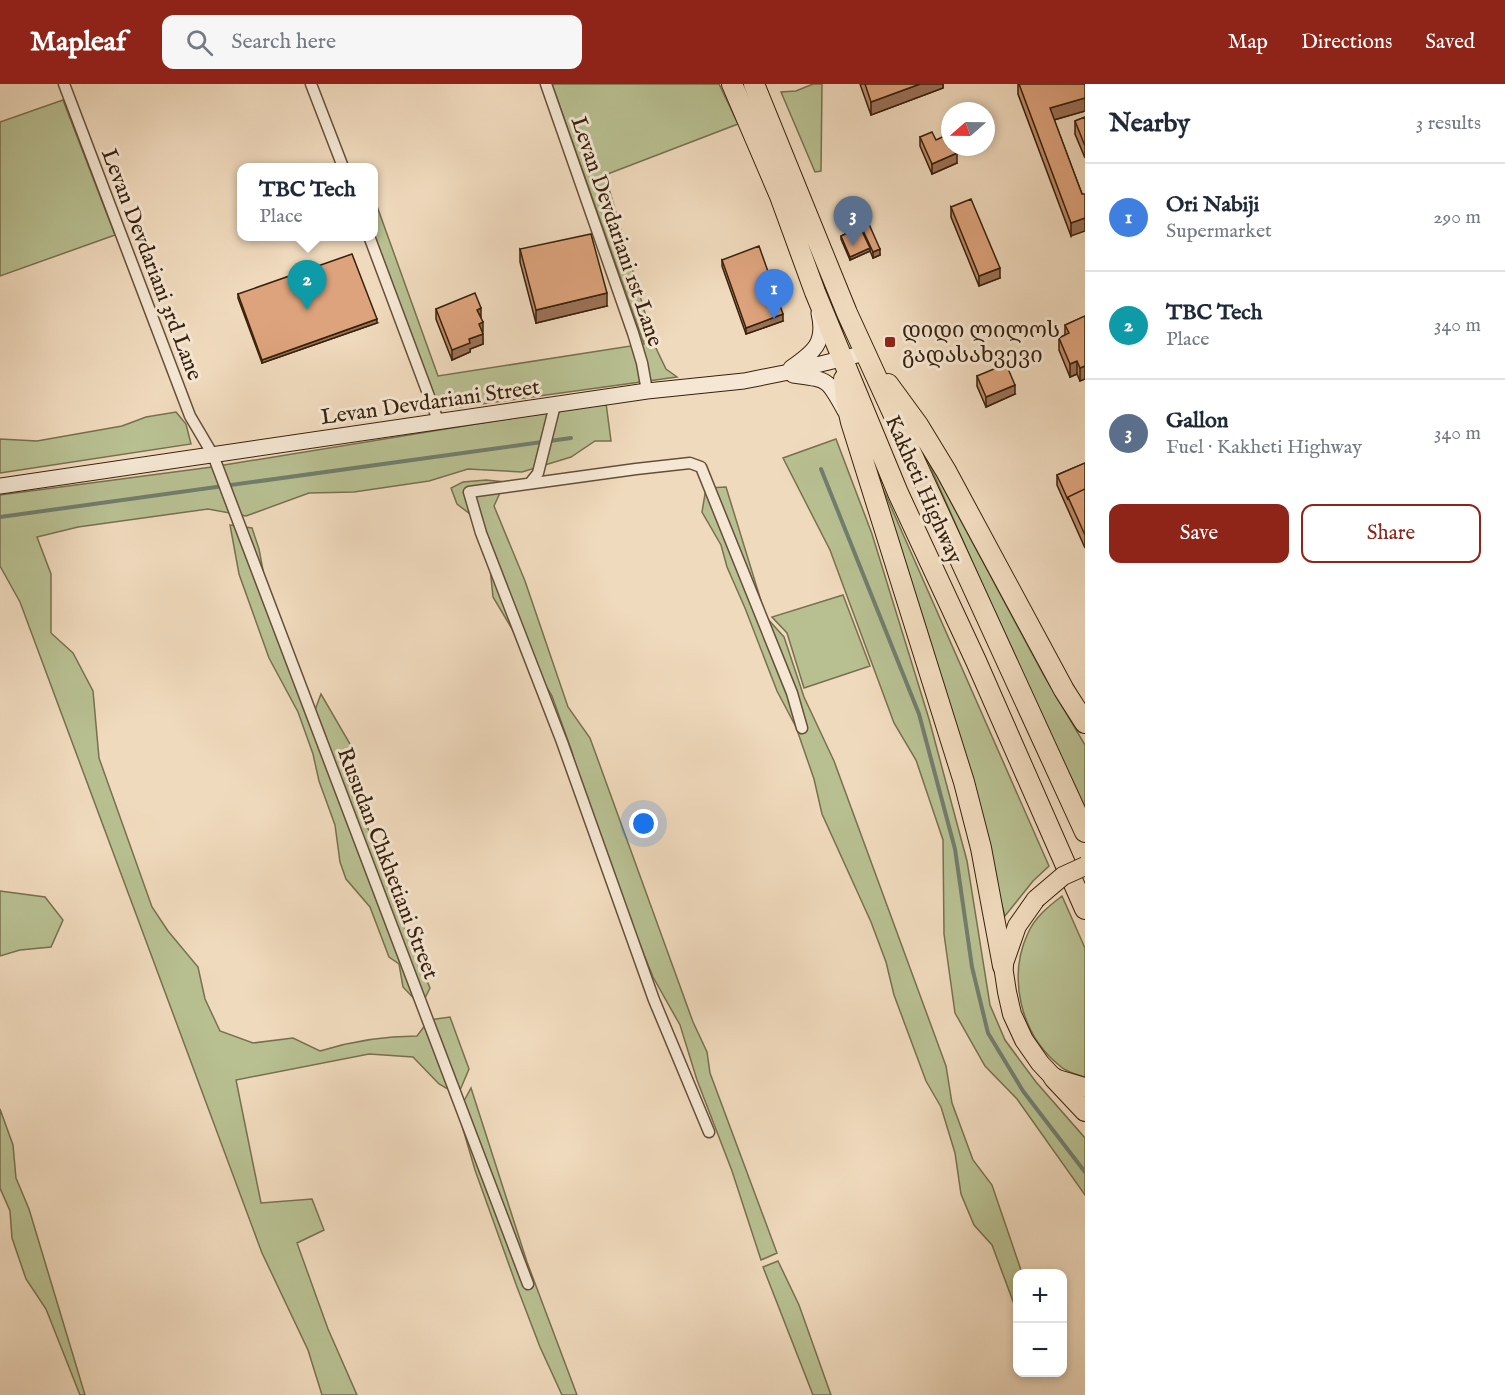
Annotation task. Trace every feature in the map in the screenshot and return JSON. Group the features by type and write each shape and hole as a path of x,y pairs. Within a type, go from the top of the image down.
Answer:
{"highway":[{"name":"Kakheti Highway","path":"732,84 780,196 815,292 898,493 976,661 1085,909"},
{"name":"Kakheti Highway","path":"754,84 865,353 1022,689 1085,832"},
{"path":"865,353 918,425 946,471 1064,690 1085,723"},
{"path":"842,358 846,400 851,422 964,782 981,848 1003,966"},
{"path":"1054,1078 1085,1111"}],"main road":[{"path":"784,373 809,356 819,343 821,322 815,292"},
{"name":"Levan Devdariani Street","path":"0,486 647,391 744,381 865,353"},
{"path":"784,373 816,376 828,383 851,422"},
{"path":"1085,866 1063,876 1036,899 1017,926 1003,966 1006,992 1012,1014 1024,1040 1054,1078 1085,1087"}],"street":[{"name":"Levan Devdariani 3rd Lane","path":"64,84 190,416 213,455"},
{"path":"311,84 341,163"},
{"name":"Levan Devdariani 1st Lane","path":"546,84 633,333 647,391"},
{"path":"371,241 439,423"},
{"path":"530,483 538,473 555,405"},
{"name":"Rusudan Chkhetiani Street","path":"213,455 528,1284"},
{"path":"709,1132 654,1000 562,742 481,533 469,492 658,466 690,464 701,467 792,693 802,728"}],"green space":[{"path":"552,84 719,84 738,124 605,175 654,344 666,369 677,377 438,410 375,241 378,241 378,209 438,376 644,344"},
{"path":"813,84 822,84 821,171 815,172 781,92 796,91"},
{"path":"63,100 115,235 0,276 0,122"},
{"path":"606,403 611,441 595,441 571,457 522,472 468,469 429,481 354,492 309,493 246,516 208,509 78,527 37,537 51,574 51,633 73,653 93,691 99,758 152,907 168,931 198,967 205,999 220,1031 253,1043 293,1038 320,1051 368,1040 417,1036 429,1020 450,1017 469,1069 458,1095 439,1084 413,1057 369,1054 236,1080 261,1203 312,1199 324,1230 297,1243 328,1329 357,1395 322,1395 308,1350 262,1253 20,602 0,566 0,495 212,467"},
{"path":"176,412 186,424 191,444 0,473 0,439 37,441 122,426 146,417"},
{"path":"836,439 872,534 929,719 967,861 990,1005 1005,1040 1036,1082 1085,1138 1085,1195 1017,1099 985,1066 955,1013 944,934 943,840 916,760 894,723 830,550 783,458"},
{"path":"923,450 1043,674 1085,745 1085,818"},
{"path":"873,466 1049,866 1033,881 1005,916"},
{"path":"486,480 505,482 494,506 525,581 568,707 590,738 693,1022 707,1052 710,1073 777,1253 761,1260 732,1171 697,1080 680,1025 653,977 590,819 572,752 552,696 493,597 490,568 478,531 470,514 457,504 451,488 463,482"},
{"path":"726,487 766,617 784,637 804,697 834,761 946,1066 952,1103 973,1160 992,1185 1021,1269 1013,1269 1013,1301 992,1245 974,1225 961,1194 955,1153 941,1107 926,1081 894,995 886,962 871,922 822,814 814,779 796,727 777,691 727,567 721,545 702,512 706,488"},
{"path":"230,525 252,528 259,549 266,586 315,710 321,694 350,744 353,791 388,872 392,894 430,988 421,1006 403,987 399,964 389,957 370,907 346,879 340,862 335,825 319,781 313,754 298,712 269,658 239,574"},
{"path":"843,595 870,666 804,688 787,633 772,617"},
{"path":"0,891 45,897 63,920 51,947 20,950 0,956"},
{"path":"1062,896 1085,948 1085,1078 1062,1068 1047,1053 1027,1022 1021,1005 1019,968 1028,933 1038,917"},
{"path":"471,1088 527,1262 577,1395 562,1395 540,1347 475,1170 458,1112"},
{"path":"0,1109 13,1145 16,1178 29,1209 85,1395 80,1395 46,1309 26,1279 12,1238 10,1211 0,1188"},
{"path":"778,1261 799,1305 831,1395 813,1395 763,1267"}],"building":[{"path":"865,84 920,84 871,102"},
{"path":"1019,84 1085,84 1085,98 1050,108 1082,194 1085,194 1085,218 1071,223"},
{"path":"1085,117 1085,146 1075,121"},
{"path":"932,132 936,140 941,138 941,156 950,156 932,164 920,137"},
{"path":"971,199 1000,268 979,276 951,207"},
{"path":"857,203 868,211 865,215 880,249 873,252 860,224 848,214"},
{"path":"860,227 870,248 850,257 841,236"},
{"path":"591,234 607,293 536,310 520,249"},
{"path":"759,246 783,314 746,328 722,260"},
{"path":"352,254 377,319 262,360 238,294"},
{"path":"475,293 481,308 477,310 483,322 479,324 483,334 469,339 470,343 452,350 436,309"},
{"path":"1085,316 1085,366 1080,368 1077,361 1070,364 1059,338 1069,333 1065,325"},
{"path":"1006,364 1015,385 986,397 977,376"},
{"path":"1085,463 1085,489 1068,497 1068,500 1057,475"},
{"path":"1085,489 1085,535 1068,497"}],"waterway":[{"path":"0,517 571,438"},
{"path":"821,469 919,714 955,849 972,967 988,1033 1023,1091 1085,1172"}],"place":[{"name":"Gallon","path":"853,246"},
{"name":"TBC Tech","path":"307,310"},
{"name":"Ori Nabiji","path":"774,319"},
{"name":"დიდი ლილოს გადასახვევი","path":"890,342"}]}
